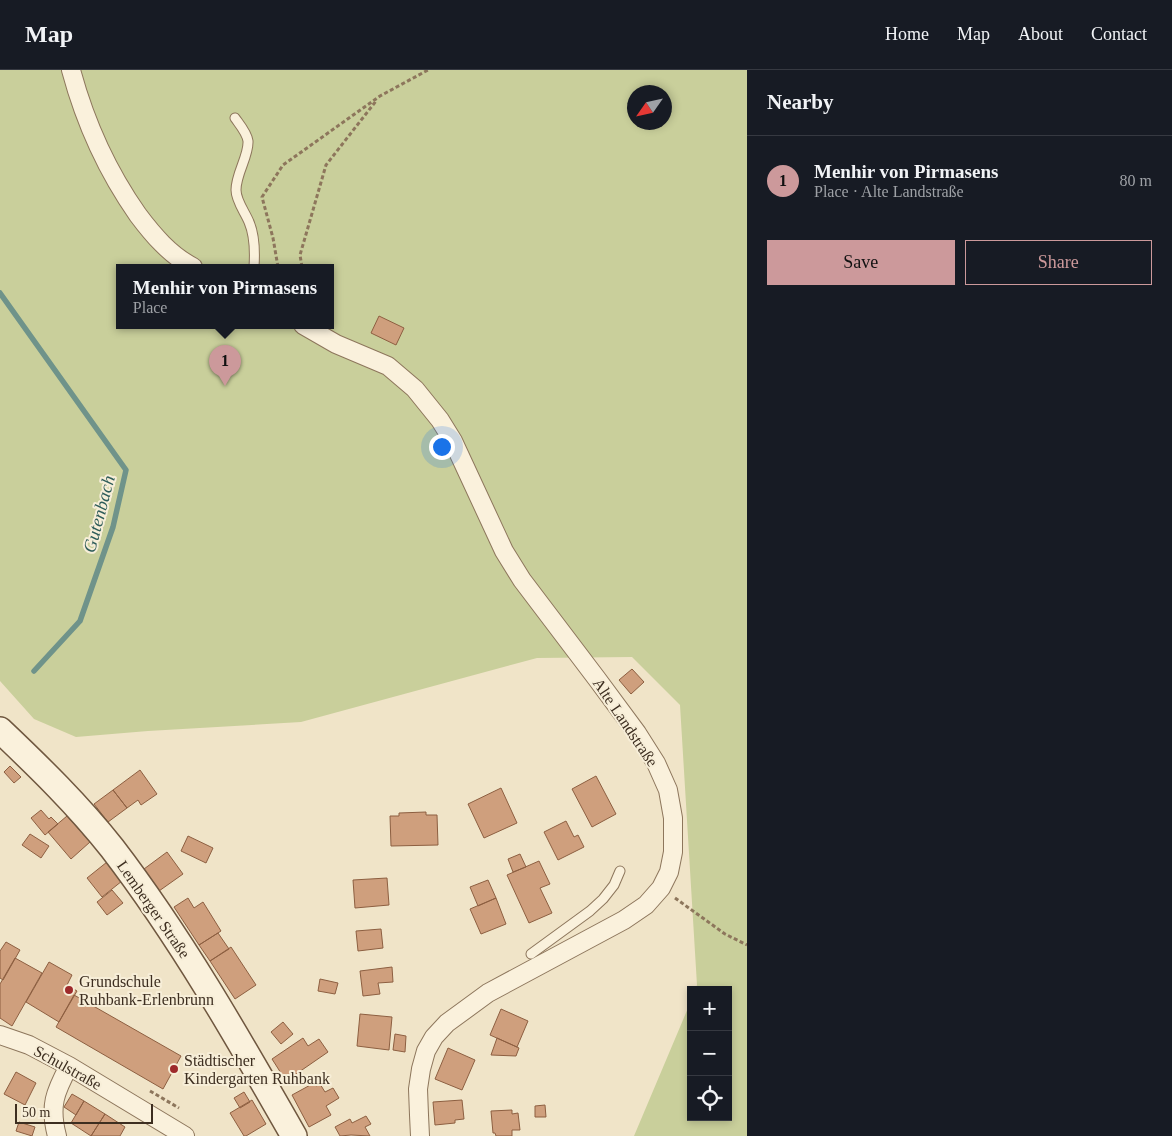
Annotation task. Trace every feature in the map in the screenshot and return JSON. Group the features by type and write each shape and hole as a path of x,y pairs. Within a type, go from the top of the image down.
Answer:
{"main road":[{"name":"Lemberger Straße","path":"0,730 39,766 68,797 111,848 153,905 207,988 294,1136"}],"street":[{"path":"71,70 78,96 104,159 123,193 147,227 165,248 189,264"},
{"name":"Alte Landstraße","path":"310,329 336,344 388,366 415,389 440,420 453,441 504,551 522,580 597,678 656,762 668,790 673,818 673,852 669,872 662,888 646,905 624,920 488,994 447,1023 434,1037 426,1051 418,1089 420,1136"},
{"name":"Schulstraße","path":"0,1035 29,1046 69,1066 185,1136"},
{"path":"57,1136 54,1110 55,1096 69,1066"}],"lane":[{"path":"235,118 248,140 235,192 254,238 254,264"},
{"path":"531,954 590,911 603,899 614,885 620,871"}],"path":[{"path":"277,264 262,197 284,165 380,96 428,70"},
{"path":"302,264 300,255 326,165 380,96"},
{"path":"662,888 725,934 747,945"},
{"path":"150,1091 179,1108"}],"green space":[{"path":"0,70 747,70 747,1136 634,1136 687,1010 687,1121 732,1121 732,986 697,986 680,705 632,657 537,658 301,722 76,737 34,719 0,681"}],"building":[{"path":"379,316 404,328 396,345 371,333"},
{"path":"632,669 644,682 631,694 619,680"},
{"path":"10,766 21,777 14,783 4,772"},
{"path":"140,770 157,794 141,805 138,800 127,808 113,790"},
{"path":"596,776 616,814 592,827 572,789"},
{"path":"501,788 517,823 484,838 468,804"},
{"path":"113,790 127,808 108,822 94,804"},
{"path":"41,810 49,819 51,817 58,824 45,835 31,818"},
{"path":"426,812 426,815 437,815 438,845 391,846 390,816 399,816 399,813"},
{"path":"67,816 90,842 71,859 48,832"},
{"path":"566,821 574,837 578,835 584,847 558,860 544,832"},
{"path":"30,834 49,846 41,858 22,845"},
{"path":"188,836 213,848 206,863 181,851"},
{"path":"167,852 183,874 159,891 144,869"},
{"path":"520,854 526,867 513,872 508,859"},
{"path":"539,861 550,884 540,888 552,913 529,923 507,875"},
{"path":"107,862 122,881 102,897 87,878"},
{"path":"387,878 389,905 355,908 353,880"},
{"path":"488,880 496,898 478,906 470,887"},
{"path":"112,890 123,903 107,915 97,902"},
{"path":"188,898 194,908 203,902 221,931 199,945 174,907"},
{"path":"496,898 506,924 481,934 470,909"},
{"path":"381,929 383,948 358,951 356,931"},
{"path":"218,933 229,949 210,961 199,945"},
{"path":"6,942 20,950 3,980 0,978 0,951"},
{"path":"231,947 256,985 235,999 210,961"},
{"path":"15,958 42,973 12,1026 0,1018 0,984"},
{"path":"49,962 72,975 67,985 77,991 59,1022 26,1002"},
{"path":"392,967 393,982 378,983 380,994 363,996 360,971"},
{"path":"320,979 338,983 335,994 318,991"},
{"path":"74,995 181,1056 163,1089 56,1027"},
{"path":"501,1009 528,1021 517,1047 490,1035"},
{"path":"360,1014 392,1017 389,1050 357,1046"},
{"path":"283,1022 293,1034 281,1044 271,1032"},
{"path":"395,1034 406,1036 405,1052 393,1050"},
{"path":"303,1038 308,1046 319,1039 328,1052 286,1081 272,1059"},
{"path":"497,1038 519,1048 516,1056 491,1055"},
{"path":"448,1048 475,1060 462,1090 435,1079"},
{"path":"16,1072 36,1083 25,1105 4,1094"},
{"path":"314,1083 316,1086 320,1084 325,1092 333,1088 339,1098 326,1106 331,1115 309,1127 292,1095"},
{"path":"244,1092 250,1102 240,1108 234,1098"},
{"path":"72,1094 84,1101 76,1115 64,1107"},
{"path":"252,1100 266,1124 244,1136 230,1113"},
{"path":"462,1100 464,1119 455,1120 455,1123 435,1125 433,1102"},
{"path":"84,1101 105,1114 91,1136 71,1123"},
{"path":"545,1105 546,1117 535,1117 535,1106"},
{"path":"512,1110 512,1114 518,1113 520,1130 512,1130 512,1136 496,1136 493,1133 491,1111"},
{"path":"105,1114 125,1127 120,1136 91,1136"},
{"path":"366,1116 371,1124 365,1127 370,1136 340,1136 335,1127 350,1119 352,1123"},
{"path":"19,1122 35,1127 32,1136 16,1131"}],"waterway":[{"name":"Gutenbach","path":"0,293 126,470 113,527 80,621 34,671"}],"place":[{"name":"Menhir von Pirmasens","path":"225,386"},
{"name":"Grundschule Ruhbank-Erlenbrunn","path":"69,990"},
{"name":"Städtischer Kindergarten Ruhbank","path":"174,1069"}]}
